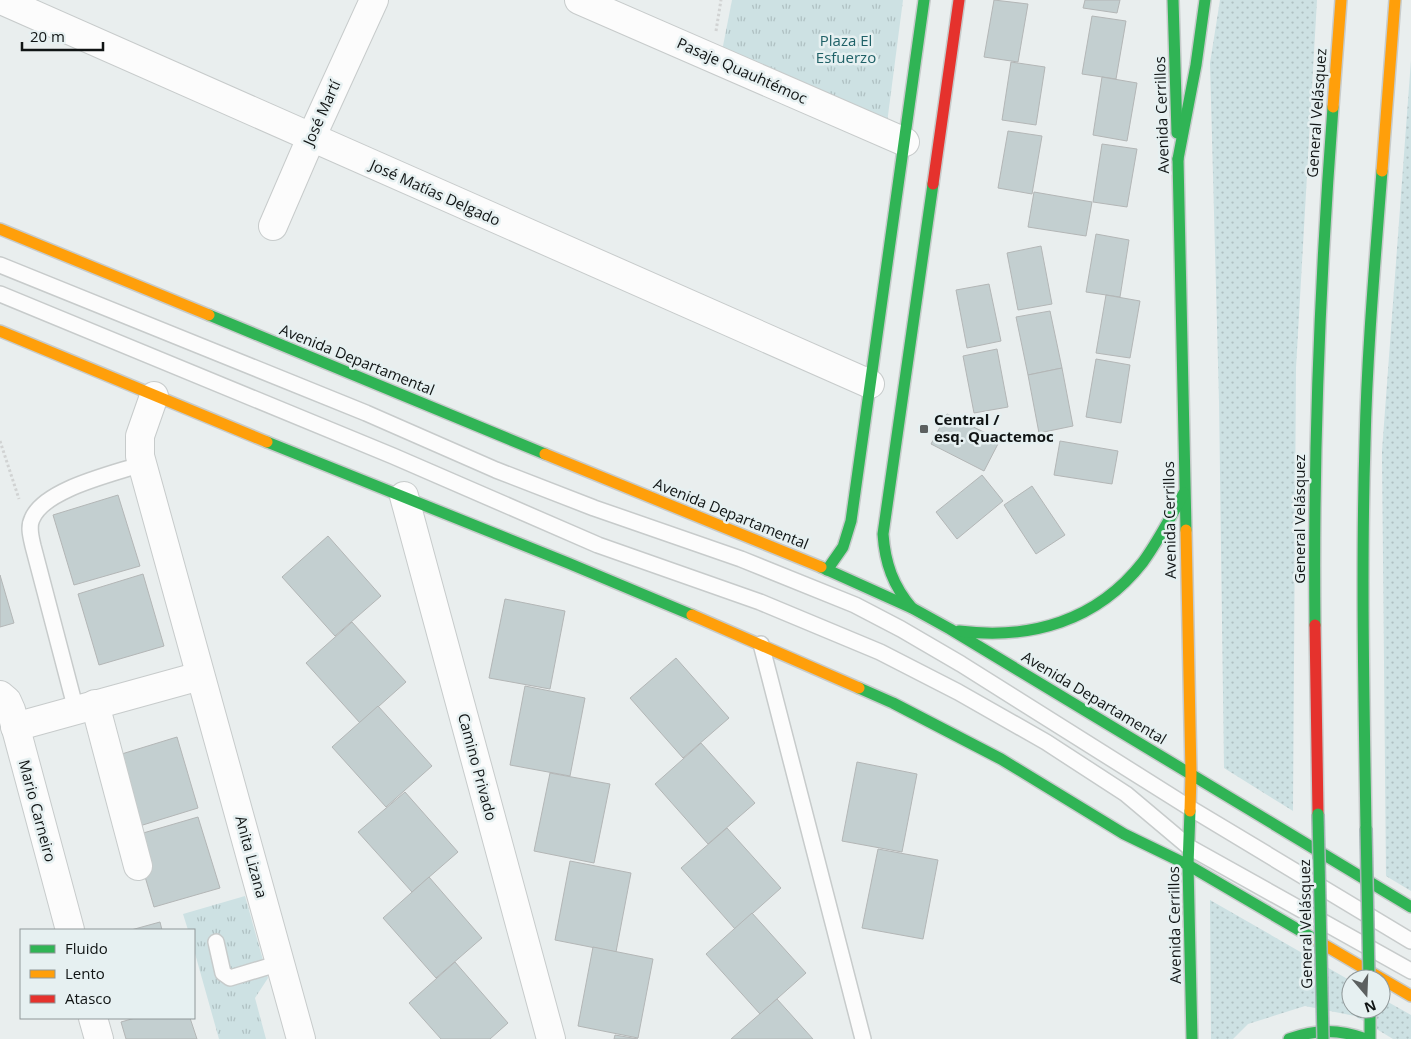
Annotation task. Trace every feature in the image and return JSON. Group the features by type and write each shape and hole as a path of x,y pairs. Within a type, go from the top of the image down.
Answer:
{"main road":[{"path":"828,570 843,546 851,521 924,0"},
{"path":"912,608 902,598 888,571 883,534 959,0"},
{"name":"Avenida Cerrillos","path":"1173,0 1191,773 1188,865 1192,1039"},
{"path":"1178,159 1196,65 1204,0"},
{"name":"General Velásquez","path":"1323,1039 1314,531 1321,285 1327,173 1341,0"},
{"path":"1369,969 1363,587 1365,438 1378,212 1396,0"},
{"name":"Avenida Departamental","path":"0,229 828,570 912,608 1191,773 1411,907"},
{"path":"0,331 154,396 568,563 841,679 1001,759 1124,834 1188,865 1411,996"},
{"path":"950,629 980,634 1020,634 1057,624 1084,612 1115,591 1136,570 1161,535 1184,492"},
{"path":"1370,1019 1370,1039"},
{"path":"1288,1039 1302,1034 1332,1029 1366,1039"}],"street":[{"name":"José Matías Delgado","path":"1,0 48,10 311,138 870,384"},
{"name":"José Martí","path":"273,226 374,0"},
{"name":"Pasaje Quauhtémoc","path":"579,0 904,142"},
{"name":"Anita Lizana","path":"154,396 140,436 139,447 142,464 301,1039"},
{"name":"Camino Privado","path":"404,496 551,1039"},
{"path":"15,727 200,676"},
{"name":"Mario Carneiro","path":"0,695 7,701 15,727 70,929"},
{"path":"86,707 138,866"},
{"path":"93,1019 99,1039"}],"lane":[{"path":"0,265 366,413 496,470 594,508 741,558 855,605 902,629 960,664 1190,808 1411,941"},
{"path":"0,294 393,456 598,545 760,602 880,652 958,692 1046,742 1126,794 1189,847 1411,971"},
{"path":"86,707 30,530 32,518 50,498 66,490 142,464"},
{"path":"761,644 863,1039"},
{"path":"216,942 223,973 230,978 280,963"}],"path":[{"path":"0,441 30,530"}],"green space":[{"name":"Plaza El Esfuerzo","path":"732,0 903,0 887,123 722,51"},
{"path":"1220,0 1317,0 1296,368 1293,811 1224,768 1219,401 1210,63"},
{"path":"1411,60 1411,891 1386,876 1382,451"},
{"path":"245,896 268,978 255,998 266,1039 219,1039 195,954 195,929 188,929 183,914"},
{"path":"1210,900 1341,975 1341,1013 1305,1006 1248,1024 1233,1039 1211,1039"},
{"path":"1391,1004 1411,1015 1411,1039 1393,1039 1360,1019 1391,1019"}],"building":[{"path":"994,0 1028,4 1018,62 984,57"},
{"path":"1085,0 1120,0 1117,13 1083,8"},
{"path":"1092,16 1126,21 1116,79 1082,74"},
{"path":"1011,62 1045,67 1036,125 1002,120"},
{"path":"1102,77 1137,83 1127,141 1093,135"},
{"path":"1008,131 1042,136 1032,194 998,188"},
{"path":"1102,144 1137,149 1127,207 1093,202"},
{"path":"1034,192 1092,202 1086,236 1028,227"},
{"path":"1096,234 1129,240 1120,297 1086,292"},
{"path":"1041,246 1052,304 1018,310 1007,253"},
{"path":"989,284 1001,341 967,348 956,290"},
{"path":"1106,295 1140,301 1130,358 1096,353"},
{"path":"1050,311 1062,368 1028,375 1016,317"},
{"path":"997,349 1008,407 974,413 963,356"},
{"path":"1096,359 1130,365 1121,423 1086,417"},
{"path":"1062,368 1073,426 1039,433 1028,375"},
{"path":"947,414 1000,440 984,471 931,444"},
{"path":"1060,441 1118,451 1112,484 1054,475"},
{"path":"982,475 1003,501 957,539 936,512"},
{"path":"1032,486 1065,535 1036,554 1004,505"},
{"path":"118,495 140,566 74,585 53,515"},
{"path":"328,536 381,596 335,636 282,577"},
{"path":"143,574 164,646 99,665 78,594"},
{"path":"0,575 14,623 0,627"},
{"path":"505,599 565,611 550,689 489,678"},
{"path":"352,622 406,682 360,723 306,663"},
{"path":"676,658 729,718 683,758 630,698"},
{"path":"525,686 585,698 570,776 510,765"},
{"path":"378,706 432,766 386,807 332,747"},
{"path":"177,737 198,808 133,828 112,757"},
{"path":"701,743 755,803 708,844 655,784"},
{"path":"857,762 917,774 902,852 842,841"},
{"path":"550,773 610,784 594,863 534,851"},
{"path":"405,792 458,852 412,892 358,832"},
{"path":"198,817 220,888 154,907 133,836"},
{"path":"727,828 781,888 735,929 681,868"},
{"path":"878,849 938,860 923,939 862,928"},
{"path":"570,861 631,873 616,952 555,940"},
{"path":"429,877 482,938 436,978 383,918"},
{"path":"752,913 806,973 760,1014 706,954"},
{"path":"160,922 162,929 135,929"},
{"path":"593,947 653,959 638,1038 578,1026"},
{"path":"455,962 508,1023 490,1039 441,1039 409,1003"},
{"path":"777,999 813,1039 731,1039"},
{"path":"132,1019 190,1019 197,1039 126,1039 121,1022"},
{"path":"615,1035 638,1039 614,1039"}],"traffic: fast":[{"path":"827,570 843,547 851,521 924,0"},
{"path":"1173,0 1177,133"},
{"path":"1178,159 1196,65 1205,0"},
{"path":"1315,625 1315,495 1318,366 1324,236 1333,107"},
{"path":"1178,159 1186,530"},
{"path":"1366,828 1363,636 1364,491 1369,341 1382,171"},
{"path":"912,608 905,600 891,574 883,534 933,184"},
{"path":"209,315 545,454"},
{"path":"267,442 692,615"},
{"path":"959,631 986,633 1037,629 1061,622 1084,612 1105,599 1125,582 1143,562 1160,537 1184,493"},
{"path":"821,567 912,608 950,629 1411,907"},
{"path":"859,688 893,703 1001,759 1124,834 1188,865 1316,940"},
{"path":"1190,811 1188,865 1192,1039"},
{"path":"1318,814 1323,1039"},
{"path":"1366,828 1369,969"},
{"path":"1370,1019 1370,1039"},
{"path":"1289,1039 1318,1032 1346,1033 1366,1039"}],"traffic: slow":[{"path":"1333,107 1341,0"},
{"path":"1382,171 1395,0"},
{"path":"0,229 209,315"},
{"path":"0,331 267,442"},
{"path":"545,454 821,567"},
{"path":"1186,530 1191,773 1190,811"},
{"path":"692,615 859,688"},
{"path":"1316,940 1411,996"}],"traffic: jam":[{"path":"933,184 959,0"},
{"path":"1315,625 1318,814"}],"place":[{"name":"Central / esq. Quactemoc","path":"924,429"}]}
